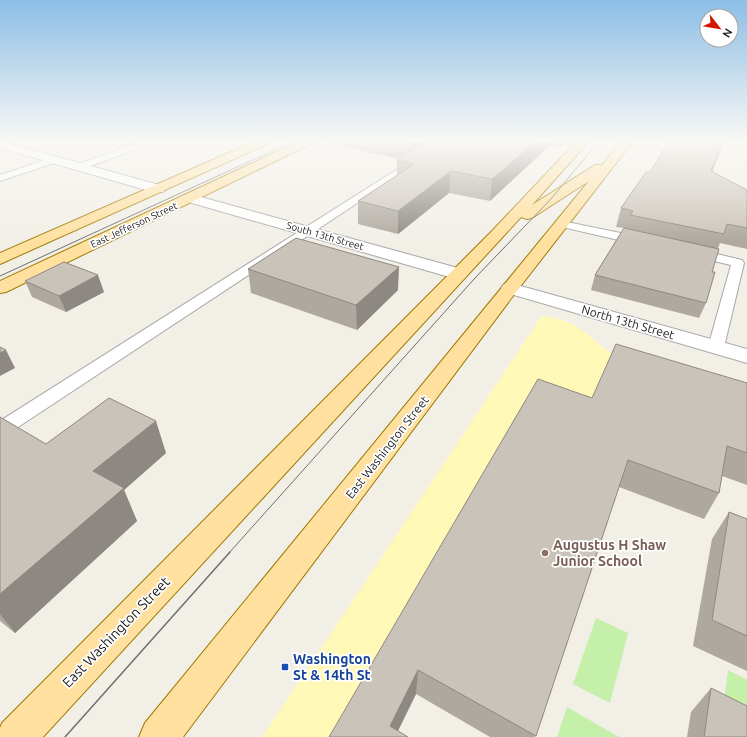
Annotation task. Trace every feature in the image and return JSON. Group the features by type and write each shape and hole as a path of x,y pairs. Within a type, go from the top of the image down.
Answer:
{"main road":[{"name":"East Jefferson Street","path":"0,259 192,174"},
{"name":"East Jefferson Street","path":"0,288 239,174"},
{"name":"East Washington Street","path":"16,737 499,233 553,174"},
{"name":"East Washington Street","path":"499,233 590,174"},
{"name":"East Washington Street","path":"159,737 510,288 602,174"},
{"path":"0,275 111,235"}],"street":[{"path":"104,174 158,190"},
{"name":"South 13th Street","path":"190,198 459,274"},
{"name":"North 13th Street","path":"510,288 747,356"}],"lane":[{"path":"0,178 11,174"},
{"path":"0,430 394,174"},
{"path":"562,224 655,244"},
{"path":"685,251 738,263 716,347"}],"green space":[{"path":"596,618 628,633 610,703 573,684"},
{"path":"728,670 747,680 747,723 723,711"},
{"path":"567,707 619,737 557,737"}],"sand":[{"path":"546,316 563,320 584,331 615,355 584,424 344,737 262,737 541,317"}],"building":[{"path":"398,174 447,174 398,211 358,201"},
{"path":"468,174 497,174 492,179"},
{"path":"644,174 717,174 747,190 747,228 727,224 724,234 630,215 633,211 621,208"},
{"path":"624,228 719,249 712,272 715,272 706,303 595,275"},
{"path":"296,238 399,267 356,305 248,269"},
{"path":"64,262 98,275 59,296 25,281"},
{"path":"616,344 747,383 747,453 727,446 719,493 628,460 536,736 418,670 390,726 408,737 329,737 538,379 592,398"},
{"path":"0,347 6,350 0,353"},
{"path":"109,398 156,421 93,471 124,488 0,594 0,417 46,444"},
{"path":"729,512 747,519 747,636 712,620"},
{"path":"711,688 747,706 747,737 704,737"}],"tram line":[{"path":"0,276 221,174"},
{"path":"229,553 475,278 550,200 571,174"},
{"path":"65,737 230,552"}],"place":[{"name":"Augustus H Shaw Junior School","path":"545,553"},
{"name":"Washington St & 14th St","path":"285,667"}]}
